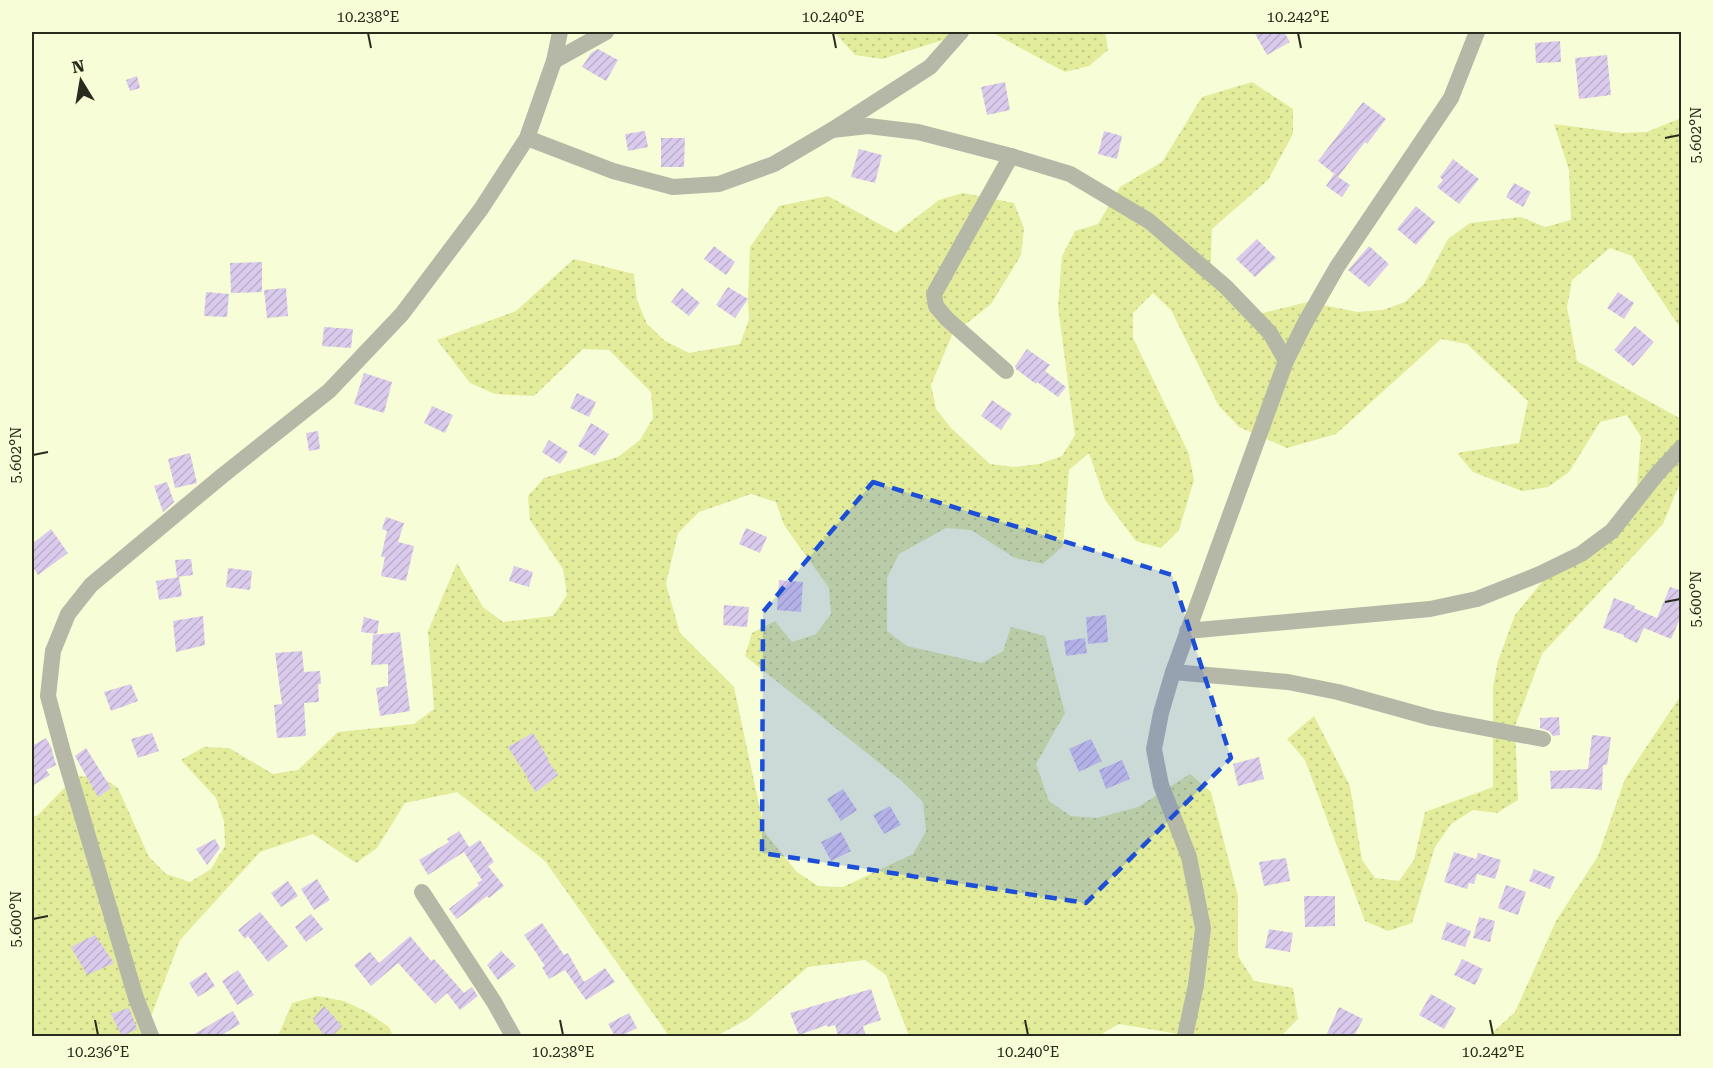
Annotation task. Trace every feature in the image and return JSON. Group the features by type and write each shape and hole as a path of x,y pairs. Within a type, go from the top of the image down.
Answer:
{"street":[{"path":"151,1036 136,998 48,696 52,651 68,614 91,585 328,391 402,314 481,209 527,138 554,61 560,32"},
{"path":"554,61 606,32"},
{"path":"527,138 613,171 673,187 719,184 774,164 832,130 930,67 961,32"},
{"path":"1185,1036 1196,985 1203,928 1189,856 1161,785 1154,749 1161,713 1187,631 1286,362 1337,267 1451,98 1477,32"},
{"path":"832,130 868,126 918,132 1070,174 1149,221 1226,287 1270,333 1286,362"},
{"path":"1006,371 947,319 936,306 934,294 1011,156"},
{"path":"1270,333 1283,334 1305,323"},
{"path":"1187,631 1430,609 1477,599 1540,574 1581,554 1612,531 1657,474 1682,447"},
{"path":"1173,672 1288,682 1338,692 1432,718 1543,739"},
{"path":"422,892 494,1002 513,1036"}],"highlighted area":[{"path":"873,482 1172,575 1231,758 1086,903 762,853 763,612"}],"green space":[{"path":"835,32 964,32 882,59 855,55"},
{"path":"983,32 1105,32 1108,50 1089,66 1065,72 993,33"},
{"path":"1252,82 1293,109 1293,134 1268,180 1212,229 1210,281 1246,317 1308,302 1357,312 1383,310 1405,302 1424,284 1448,239 1470,223 1521,217 1545,227 1571,220 1569,170 1554,124 1622,133 1647,132 1681,118 1681,329 1632,256 1610,248 1572,280 1567,307 1577,361 1681,419 1681,480 1663,524 1542,654 1515,726 1518,800 1497,813 1473,810 1451,824 1435,847 1412,923 1388,931 1365,921 1305,760 1287,739 1314,716 1350,786 1362,860 1375,878 1399,881 1414,860 1425,812 1493,787 1493,687 1498,661 1515,615 1555,566 1612,531 1637,486 1641,437 1627,415 1600,422 1569,472 1548,487 1522,491 1473,472 1457,453 1519,443 1528,401 1467,344 1441,339 1336,434 1287,448 1239,427 1219,406 1171,310 1153,293 1133,313 1133,338 1189,454 1194,480 1179,530 1161,548 1136,541 1105,500 1089,453 1069,470 1063,546 1043,564 1015,558 971,530 946,528 899,554 887,578 887,631 907,646 982,663 1003,651 1011,627 1045,636 1065,713 1036,764 1049,801 1071,816 1097,818 1138,807 1190,774 1211,792 1238,896 1238,956 1254,981 1293,988 1298,1019 1281,1036 1190,1036 1119,1024 1098,1036 909,1036 886,975 865,960 808,967 748,1019 716,1036 669,1036 545,861 457,792 405,803 377,848 356,863 313,834 260,852 180,940 144,1035 32,1036 32,817 38,815 75,777 98,775 118,788 149,857 166,874 190,882 211,869 225,846 224,821 216,798 181,760 204,747 229,748 273,774 298,770 338,732 414,724 434,709 428,631 457,563 483,607 503,622 553,616 567,595 563,569 530,520 528,496 544,478 618,457 640,440 653,418 651,392 609,350 583,349 534,396 495,394 470,383 437,340 516,311 574,259 634,274 637,300 647,324 665,341 689,353 740,344 749,320 750,247 779,206 828,196 896,233 939,200 963,193 1014,203 1024,228 1021,255 991,304 952,335 931,385 936,409 951,428 990,464 1014,467 1039,464 1062,456 1075,435 1058,307 1062,256 1075,231 1098,224 1120,187 1162,162 1202,97","holes":["751,494 776,502 784,525 829,588 831,614 816,634 792,642 775,621 752,633 745,656 902,781 923,802 926,831 913,854 843,887 818,886 797,872 765,833 734,687 680,633 666,584 678,533 699,512"]},
{"path":"1681,695 1681,1036 1489,1036 1515,1012 1556,921 1598,856 1625,779"},
{"path":"317,996 344,1001 367,1012 389,1027 393,1036 278,1036 292,1003"}],"building":[{"path":"1254,32 1284,32 1290,42 1267,55"},
{"path":"1560,41 1561,62 1536,63 1535,43"},
{"path":"598,49 618,60 606,81 582,67 591,53"},
{"path":"1607,55 1611,95 1579,99 1575,58"},
{"path":"137,76 140,88 130,91 126,80"},
{"path":"1005,82 1010,110 987,115 981,87"},
{"path":"1363,102 1386,119 1338,177 1318,161"},
{"path":"645,131 648,147 628,151 625,134"},
{"path":"1104,131 1122,136 1117,159 1098,154"},
{"path":"661,138 685,138 684,167 661,167"},
{"path":"859,149 882,155 875,183 851,177"},
{"path":"1453,159 1479,179 1459,204 1437,187 1443,180 1440,177"},
{"path":"1334,174 1350,185 1342,197 1326,186"},
{"path":"1514,183 1531,192 1523,207 1506,197"},
{"path":"1416,206 1435,222 1416,245 1397,229"},
{"path":"1257,239 1276,258 1255,277 1236,259"},
{"path":"714,246 735,262 726,275 704,259"},
{"path":"1369,246 1389,264 1369,287 1348,270"},
{"path":"262,262 262,292 231,293 230,263"},
{"path":"728,287 748,299 735,318 716,305"},
{"path":"286,288 288,316 267,318 264,290"},
{"path":"682,288 700,303 689,316 671,302"},
{"path":"206,292 229,294 227,317 204,316"},
{"path":"1618,292 1634,303 1624,319 1607,308"},
{"path":"1635,326 1654,342 1633,366 1614,350"},
{"path":"324,327 353,329 351,348 322,346"},
{"path":"1027,349 1050,365 1045,371 1066,387 1058,397 1016,369 1015,366"},
{"path":"364,373 392,382 384,413 354,404"},
{"path":"577,393 596,402 589,417 570,408"},
{"path":"992,400 1012,414 1001,430 981,416"},
{"path":"432,406 453,415 445,433 424,423"},
{"path":"591,423 609,434 595,456 578,446"},
{"path":"318,431 320,449 309,451 306,433"},
{"path":"549,440 568,452 560,464 542,452"},
{"path":"190,453 197,483 175,488 168,459"},
{"path":"167,482 174,502 163,512 154,486"},
{"path":"386,517 404,523 398,542 414,546 406,581 381,576 385,557 381,557 387,531 382,529"},
{"path":"746,528 767,537 760,553 739,544"},
{"path":"51,529 68,553 38,575 32,566 32,544"},
{"path":"191,559 193,575 177,577 175,560"},
{"path":"514,566 533,572 529,587 509,581"},
{"path":"228,568 252,571 250,590 226,587"},
{"path":"179,577 182,596 159,600 156,581"},
{"path":"779,580 803,582 801,612 777,610"},
{"path":"1670,587 1682,591 1682,614 1671,639 1644,628 1637,643 1624,635 1603,628 1614,598 1657,618"},
{"path":"724,605 749,607 747,627 723,625"},
{"path":"1106,615 1108,642 1088,644 1086,617"},
{"path":"203,616 205,645 176,652 173,621"},
{"path":"364,617 379,621 377,634 361,632"},
{"path":"400,632 410,711 380,716 376,688 388,686 388,664 371,665 373,635"},
{"path":"1085,638 1087,653 1066,656 1064,641"},
{"path":"302,651 304,672 320,671 319,702 304,703 306,736 277,738 274,705 282,704 275,653"},
{"path":"131,684 138,701 111,711 104,692"},
{"path":"1559,717 1560,735 1553,736 1549,731 1540,728 1540,718"},
{"path":"152,733 159,751 138,758 131,739"},
{"path":"533,733 558,775 536,792 508,747"},
{"path":"1592,735 1611,737 1607,765 1603,765 1602,790 1551,789 1550,771 1588,769"},
{"path":"46,738 56,765 46,770 50,775 32,786 32,746"},
{"path":"1091,739 1102,761 1079,772 1069,749"},
{"path":"86,748 111,788 98,797 75,756"},
{"path":"1259,757 1264,779 1238,786 1233,764"},
{"path":"1122,760 1130,779 1106,789 1099,770"},
{"path":"843,789 857,810 841,821 827,799"},
{"path":"890,806 901,825 884,834 873,815"},
{"path":"459,831 469,847 480,840 494,862 488,866 504,886 457,919 449,909 482,880 464,852 428,875 419,860 449,842 447,839"},
{"path":"841,832 851,851 831,861 821,842"},
{"path":"215,839 220,848 207,865 196,849"},
{"path":"1454,852 1476,859 1478,853 1501,860 1495,879 1477,874 1474,884 1469,883 1467,889 1444,882"},
{"path":"1286,858 1290,881 1264,886 1259,862"},
{"path":"1534,869 1555,877 1550,889 1529,881"},
{"path":"317,879 330,900 314,910 301,889"},
{"path":"288,881 298,896 281,907 271,893"},
{"path":"1506,885 1526,892 1518,915 1498,908"},
{"path":"1304,896 1335,896 1335,926 1305,927"},
{"path":"260,912 288,946 268,962 248,936 245,939 238,930"},
{"path":"311,914 323,929 306,942 295,927"},
{"path":"1479,917 1495,921 1490,942 1473,938"},
{"path":"1447,922 1471,931 1465,947 1441,939"},
{"path":"542,923 564,955 568,953 584,982 605,968 615,982 586,1000 565,970 549,979 542,967 545,966 524,935"},
{"path":"1269,929 1293,933 1290,952 1265,948"},
{"path":"95,935 114,963 87,975 71,947"},
{"path":"410,936 431,961 434,959 464,993 472,987 478,996 460,1010 447,993 435,1004 398,963 371,986 354,965 370,952 379,963"},
{"path":"501,951 516,966 498,980 487,965"},
{"path":"1462,959 1483,969 1475,985 1454,975"},
{"path":"238,970 254,995 237,1005 222,981"},
{"path":"206,972 215,986 198,997 189,983"},
{"path":"871,989 881,1020 863,1026 866,1036 838,1036 835,1025 828,1027 827,1025 799,1035 790,1013"},
{"path":"1431,994 1456,1008 1444,1029 1419,1015"},
{"path":"324,1006 342,1026 332,1036 324,1036 313,1019"},
{"path":"1339,1007 1363,1019 1354,1036 1326,1036"},
{"path":"129,1008 137,1029 122,1036 111,1014"},
{"path":"233,1011 240,1024 220,1036 191,1036"},
{"path":"629,1013 637,1028 621,1036 615,1036 608,1024"}]}
